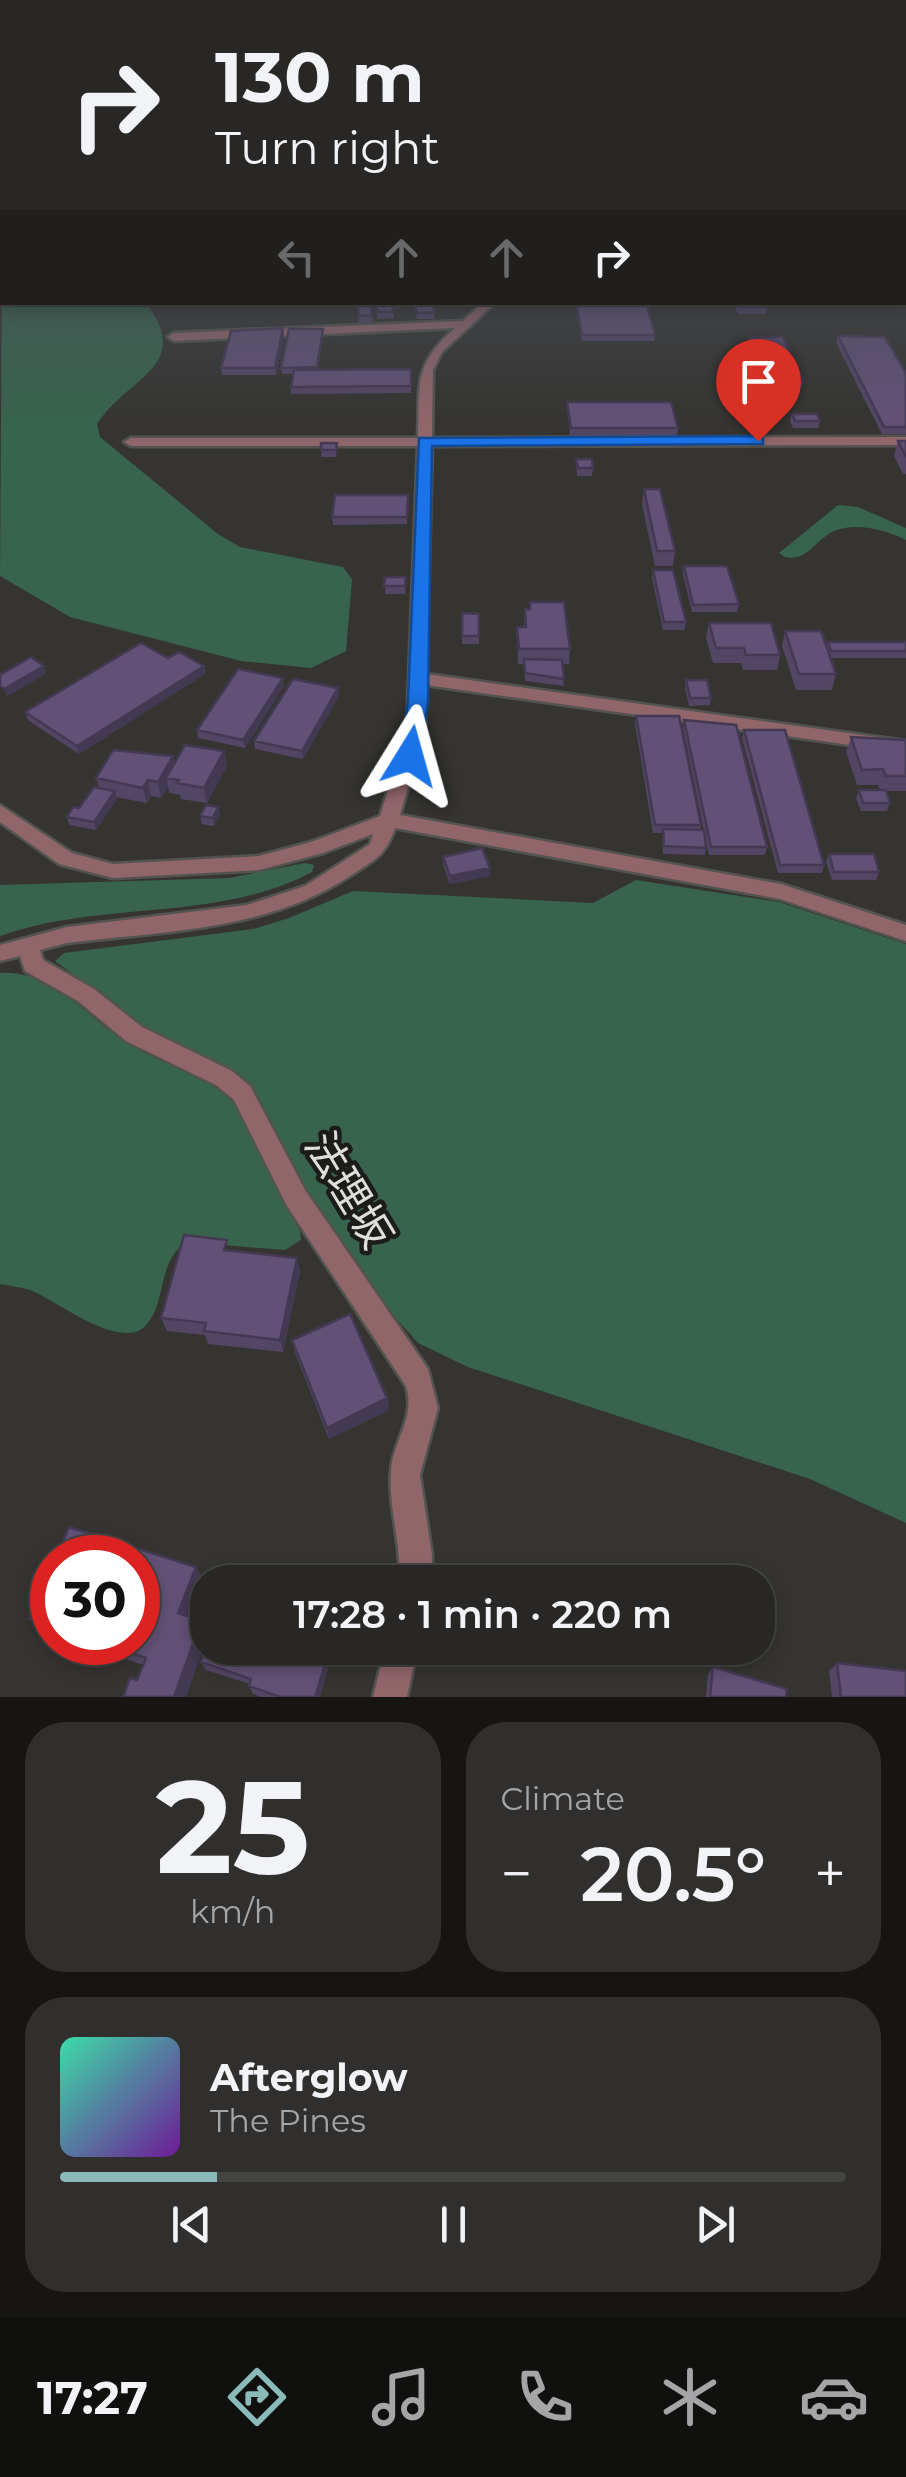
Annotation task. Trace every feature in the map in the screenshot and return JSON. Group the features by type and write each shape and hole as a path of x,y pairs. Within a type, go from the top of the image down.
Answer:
{"street":[{"path":"0,953 67,935 214,919 281,904 312,891 369,857 384,839 410,756 418,678 428,363 488,305"},
{"path":"174,337 466,324"},
{"path":"130,442 906,441"},
{"path":"418,678 906,747"},
{"path":"0,812 66,859 114,871 259,863 390,820 781,892 906,933"},
{"name":"法理坂","path":"28,944 33,965 86,994 134,1034 224,1078 242,1093 296,1198 418,1379 425,1396 426,1414 405,1470 418,1550 417,1565"},
{"path":"390,1697 397,1665"}],"green space":[{"path":"2,305 147,305 159,325 163,342 160,357 97,424 100,437 218,534 240,547 343,567 352,579 346,651 311,668 241,661 70,617 0,576"},
{"path":"838,505 858,507 906,528 906,540 880,530 852,527 834,531 799,556 785,557 779,553"},
{"path":"305,863 314,865 312,872 237,898 78,918 0,936 0,885 229,878"},
{"path":"636,880 779,902 906,944 906,1523 810,1479 468,1367 418,1343 386,1307 308,1192 259,1098 243,1077 143,1025 55,961 64,953 253,929 353,891 593,903"},
{"path":"0,973 19,974 53,987 127,1043 225,1093 300,1231 301,1240 285,1250 187,1242 166,1269 154,1313 137,1331 108,1330 30,1290 0,1284"}],"building":[{"path":"357,305 370,305 372,315 359,316"},
{"path":"375,305 392,305 393,312 378,312"},
{"path":"416,305 433,305 435,312 417,313"},
{"path":"577,305 647,305 655,335 582,335"},
{"path":"283,328 275,368 221,368 231,331"},
{"path":"289,329 323,329 317,367 281,368"},
{"path":"838,336 885,337 906,373 906,427 884,427"},
{"path":"748,337 783,337 803,381 766,381"},
{"path":"411,369 411,386 291,387 294,370"},
{"path":"785,384 798,393 779,398 766,389"},
{"path":"730,386 752,386 754,391 732,391"},
{"path":"567,402 671,402 678,428 571,428"},
{"path":"792,414 817,414 820,421 795,421"},
{"path":"898,441 906,441 906,457"},
{"path":"321,443 337,443 336,450 321,450"},
{"path":"576,459 592,459 593,468 578,468"},
{"path":"644,489 660,489 675,551 657,551"},
{"path":"335,495 408,495 407,517 332,517"},
{"path":"684,566 727,566 739,604 693,605"},
{"path":"653,570 673,570 686,622 664,622"},
{"path":"385,577 406,577 405,586 384,586"},
{"path":"530,602 564,602 570,649 519,649 517,627 526,627 525,609 530,609"},
{"path":"462,613 479,614 479,636 462,636"},
{"path":"709,623 771,623 780,655 746,655 744,648 716,648"},
{"path":"785,631 821,631 836,674 799,674"},
{"path":"828,642 906,642 906,651 831,651"},
{"path":"141,643 168,658 179,652 204,666 77,746 25,712"},
{"path":"31,657 44,666 4,689 0,686 0,675"},
{"path":"524,659 562,660 564,679 525,673"},
{"path":"238,669 283,678 243,740 197,730"},
{"path":"293,679 338,688 302,751 254,741"},
{"path":"686,680 707,680 711,698 690,698"},
{"path":"636,716 679,716 701,825 655,825"},
{"path":"684,720 736,725 767,847 711,847"},
{"path":"744,730 785,730 824,865 780,865"},
{"path":"851,737 906,740 906,776 886,776 883,769 862,770"},
{"path":"185,745 224,751 204,788 166,778"},
{"path":"113,750 173,756 158,782 148,780 143,788 96,778"},
{"path":"94,787 115,791 94,822 67,817 73,807 79,808"},
{"path":"859,790 886,790 890,803 863,803"},
{"path":"206,805 218,807 213,818 200,816"},
{"path":"663,829 704,830 706,848 664,846"},
{"path":"482,848 490,868 450,876 443,857"},
{"path":"829,854 874,854 879,872 834,872"},
{"path":"184,1235 227,1240 224,1250 297,1258 280,1340 204,1331 206,1323 161,1318"},
{"path":"350,1314 387,1398 327,1428 292,1340"},
{"path":"69,1527 94,1535 66,1535"},
{"path":"160,1556 190,1565 190,1582 178,1613 190,1617 190,1652 174,1697 123,1697 130,1678 137,1680 143,1665 160,1665"},
{"path":"837,1663 906,1671 906,1697 841,1697"},
{"path":"210,1665 325,1665 315,1697 280,1697 249,1686 251,1679"},
{"path":"713,1667 787,1689 786,1697 710,1697"}],"route":[{"path":"410,756 418,701 424,442 758,441"}]}
